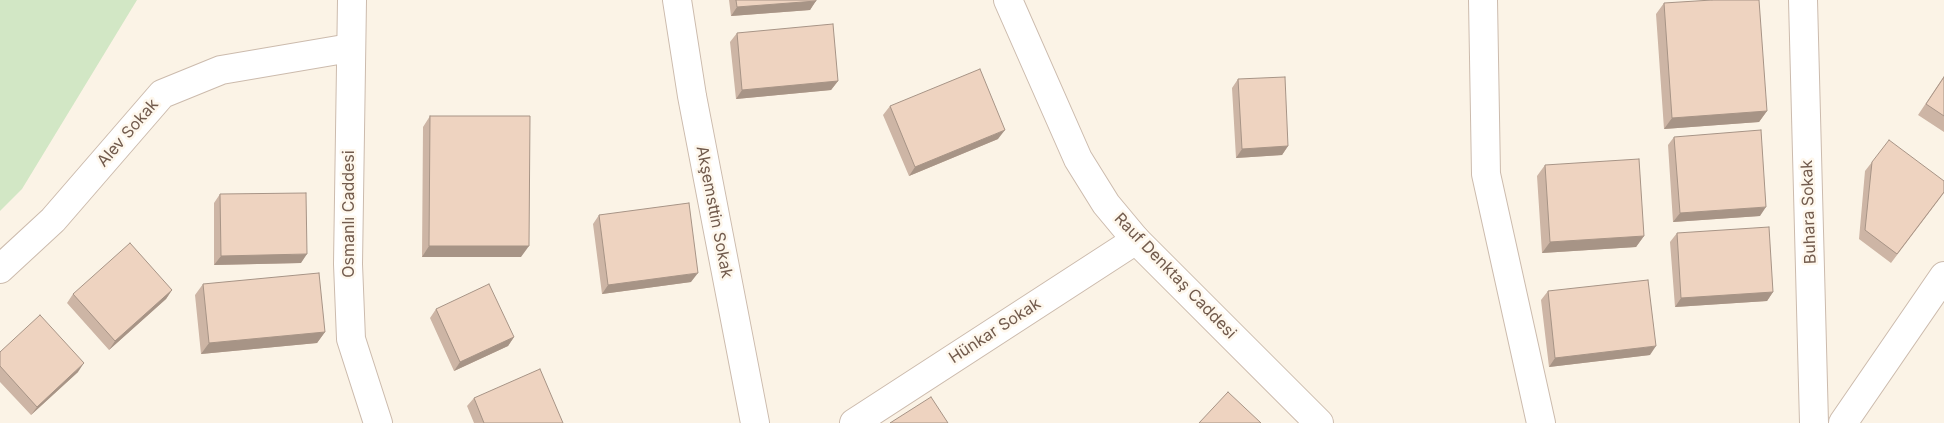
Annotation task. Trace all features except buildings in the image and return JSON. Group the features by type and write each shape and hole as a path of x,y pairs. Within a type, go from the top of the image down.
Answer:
{"street":[{"name":"Osmanlı Caddesi","path":"352,0 348,264 351,339 378,423"},
{"name":"Akşemsttin Sokak","path":"676,0 692,96 755,423"},
{"name":"Rauf Denktaş Caddesi","path":"1008,0 1078,159 1106,204 1136,240 1319,423"},
{"path":"1483,0 1486,174 1541,423"},
{"name":"Buhara Sokak","path":"1803,0 1814,423"},
{"name":"Alev Sokak","path":"0,269 53,220 162,94 221,70 350,48"},
{"name":"Hünkar Sokak","path":"854,423 1136,240"},
{"path":"1843,423 1944,276"}],"green space":[{"path":"0,0 137,0 22,189 0,211"}]}
